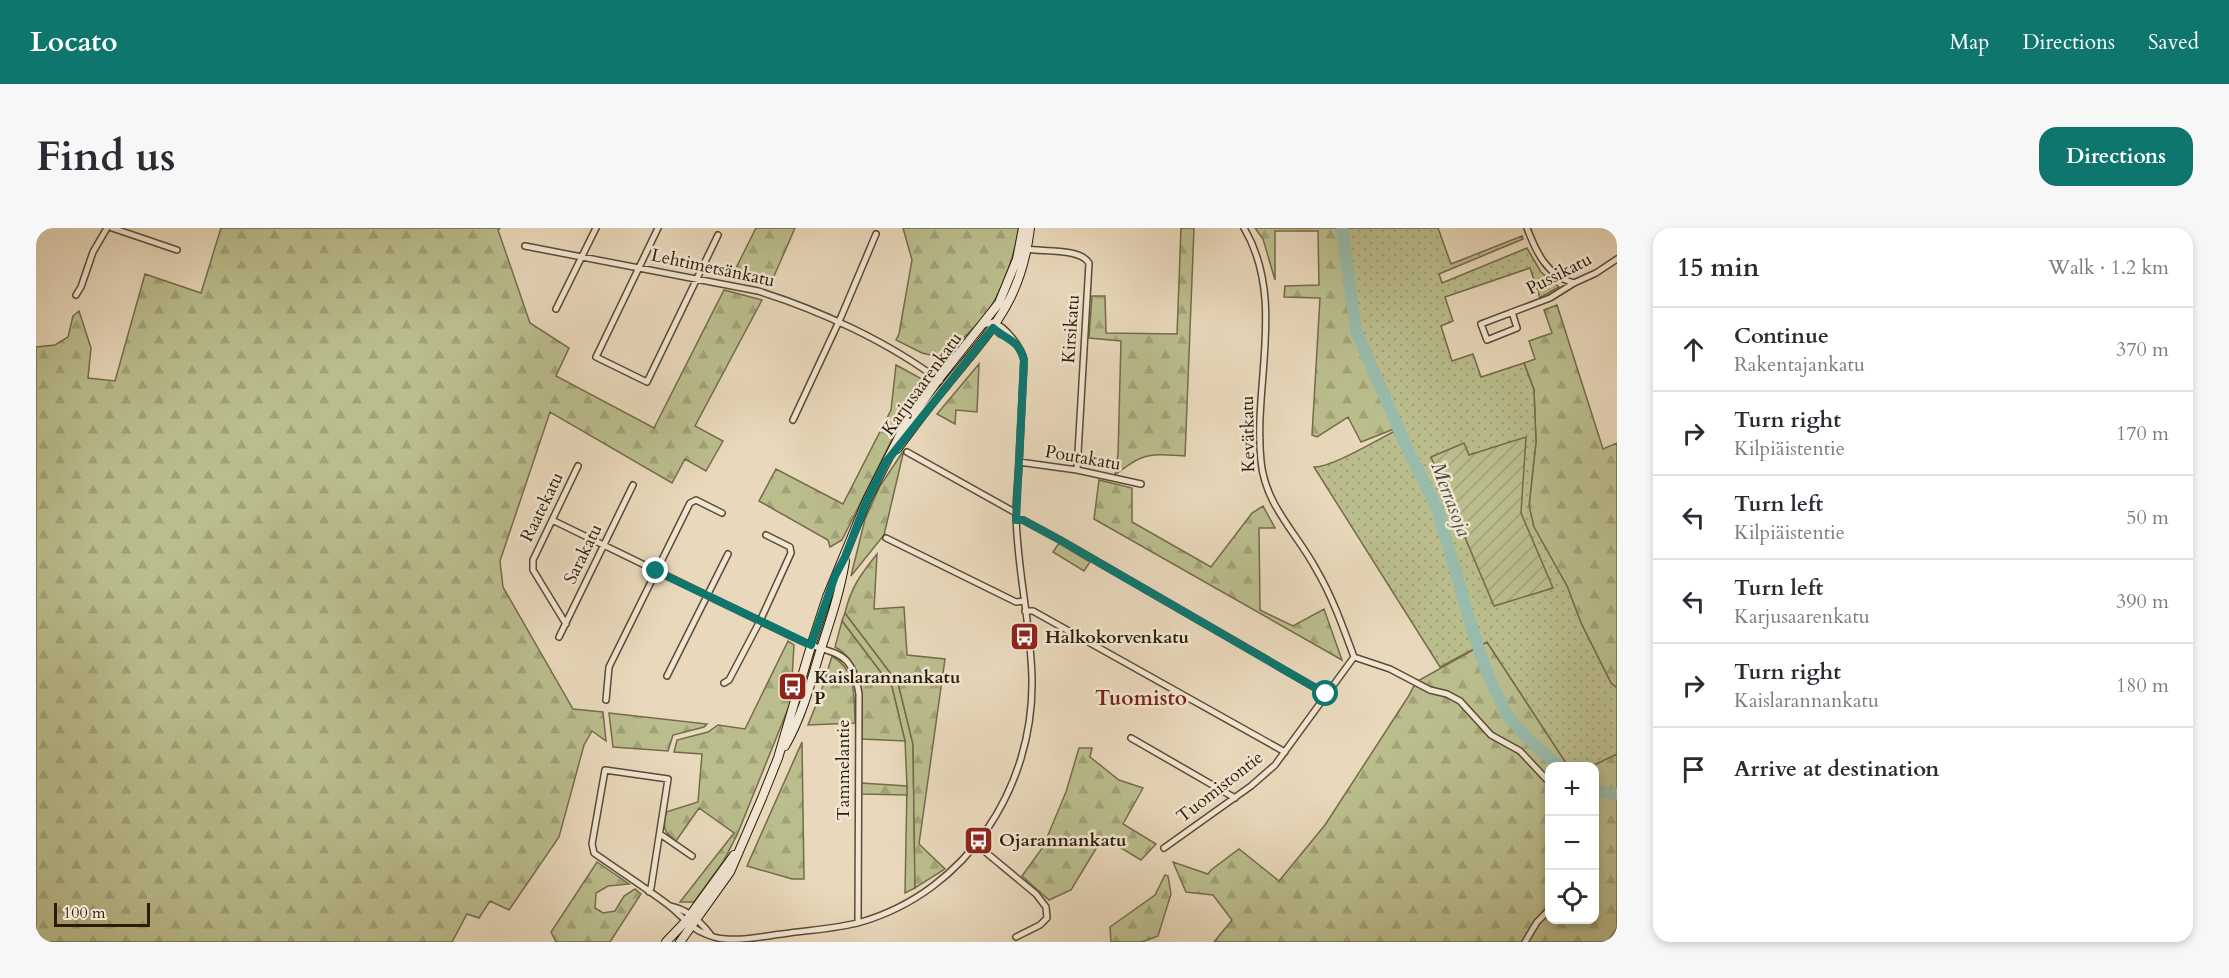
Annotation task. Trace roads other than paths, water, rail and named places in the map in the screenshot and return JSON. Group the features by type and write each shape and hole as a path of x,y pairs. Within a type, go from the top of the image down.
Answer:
{"street":[{"path":"76,295 93,252 107,228"},
{"path":"112,228 177,250"},
{"path":"556,309 596,228"},
{"path":"658,228 596,357 647,382 718,235"},
{"path":"1023,228 1024,248"},
{"path":"649,892 668,779 604,770 592,844 594,853 649,892 670,906 685,911 691,921 711,935 728,939 858,922 895,909 920,895 954,869 977,845 1004,804 1017,771 1027,728 1032,681 1016,517 1024,360 1019,348 1009,337 1000,334 991,323 1018,285 1030,228"},
{"name":"Kevätkatu","path":"1244,228 1257,255 1266,295 1260,446 1264,481 1275,507 1316,567 1354,657"},
{"path":"1527,228 1546,267 1562,280 1574,283"},
{"path":"794,420 876,234"},
{"name":"Lehtimetsänkatu","path":"525,246 758,291 799,304 913,361 946,386"},
{"name":"Kirsikatu","path":"1024,248 1078,254 1086,258 1089,263 1077,470"},
{"name":"Pussikatu","path":"1512,312 1517,328 1487,340 1481,324 1512,312 1550,298 1617,259"},
{"name":"Karjusaarenkatu","path":"778,758 811,645 835,576 845,557 867,500 902,430 938,380 991,323"},
{"name":"Karjusaarenkatu","path":"886,462 946,386 991,323"},
{"path":"907,452 1326,694"},
{"name":"Poutakatu","path":"1019,462 1077,470 1141,484"},
{"name":"Raatekatu","path":"566,624 533,570 533,560 578,466"},
{"name":"Sarakatu","path":"559,637 633,484"},
{"path":"606,700 609,667 690,503 696,500 722,513"},
{"name":"Tammelantie","path":"552,520 811,645 835,651 845,659 856,677 859,694 858,922"},
{"path":"724,683 729,680 760,621 791,553 790,547 766,535"},
{"path":"886,538 1016,602 1024,601"},
{"path":"667,676 728,554"},
{"name":"Karjusaarenkatu","path":"680,942 691,921 730,872 778,758 792,733 822,648 842,577 845,557"},
{"path":"1025,611 1033,610 1285,752"},
{"path":"1354,657 1390,669 1430,690 1447,694 1460,701 1491,735 1520,750 1545,778"},
{"name":"Tuomistontie","path":"1164,848 1235,798 1275,765 1354,657"},
{"path":"1131,738 1235,798"},
{"path":"660,834 692,856"},
{"path":"977,845 1036,894 1046,907 1047,918 1040,925 1016,937"},
{"path":"1525,942 1537,922 1545,914"},
{"name":"Karjusaarenkatu","path":"666,942 691,921"}],"waterway":[{"name":"Merrasoja","path":"1342,228 1356,331 1406,446 1437,508 1486,670 1506,714 1526,737 1554,762"},
{"name":"Merrasoja","path":"1599,792 1617,794"}],"place":[{"name":"Halkokorvenkatu","path":"1024,637"},
{"name":"Kaislarannankatu P","path":"793,687"},
{"name":"Ojarannankatu","path":"978,840"}],"district":[{"name":"Tuomisto","path":"1141,698"}]}
